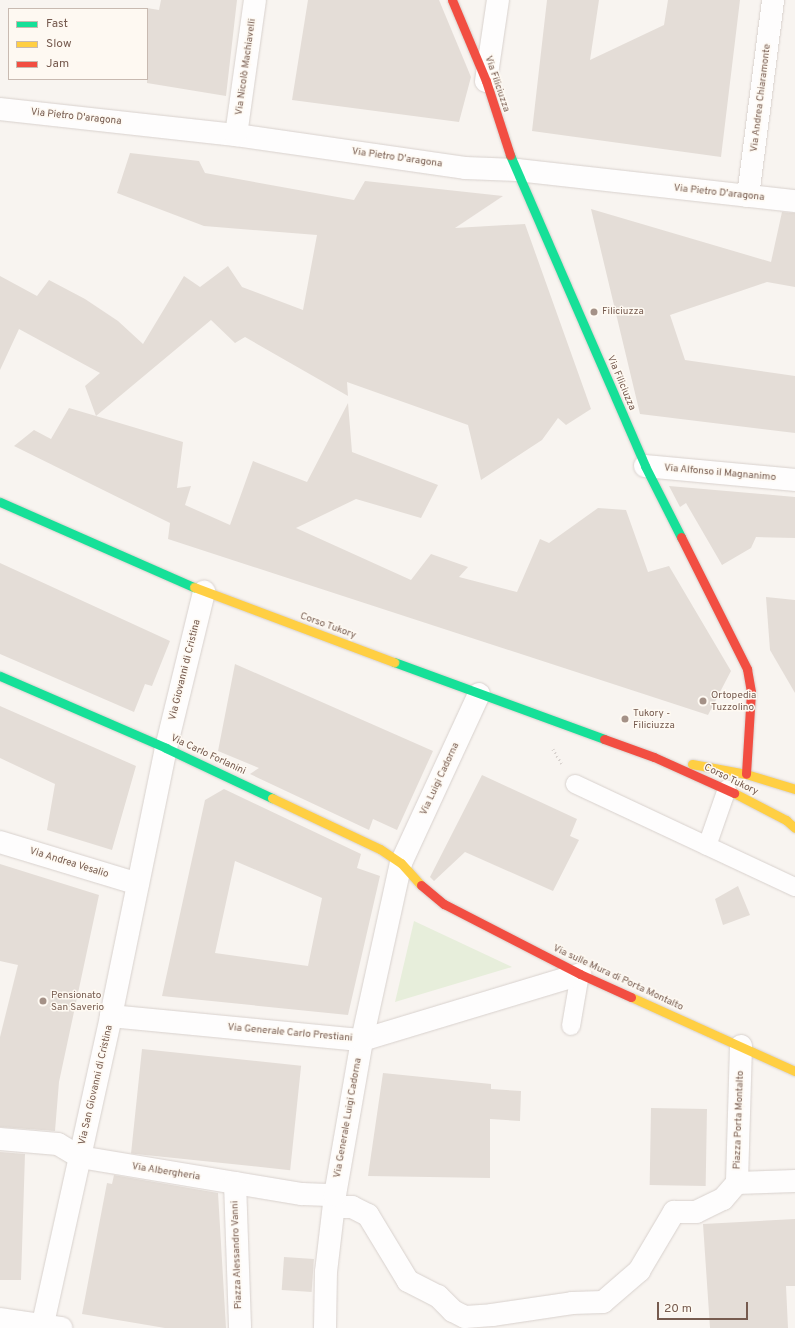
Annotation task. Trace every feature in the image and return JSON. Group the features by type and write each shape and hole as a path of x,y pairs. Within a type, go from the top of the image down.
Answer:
{"street":[{"name":"Via Nicolò Machiavelli","path":"236,135 255,0"},
{"name":"Via Filiciuzza","path":"452,0 486,81 507,148 645,466 747,669 751,692 746,774"},
{"path":"486,81 498,0"},
{"name":"Via Andrea Chiaramonte","path":"748,196 773,0"},
{"name":"Via Pietro D'aragona","path":"0,109 236,135 465,168 517,170 795,201"},
{"name":"Via Alfonso il Magnanimo","path":"645,466 795,480"},
{"name":"Corso Tukory","path":"0,502 204,592 654,757 727,789 786,820 795,828"},
{"name":"Via Giovanni di Cristina","path":"166,748 204,592"},
{"name":"Via Carlo Forlanini","path":"0,676 166,748 380,849 401,863"},
{"name":"Via Luigi Cadorna","path":"401,863 479,694"},
{"name":"Via San Giovanni di Cristina","path":"49,1327 80,1157 111,1016 166,748"},
{"name":"Corso Tukory","path":"654,757 746,774 795,789"},
{"name":"Via Andrea Vesalio","path":"0,842 138,884"},
{"name":"Via sulle Mura di Porta Montalto","path":"401,863 423,888 444,904 580,974 795,1071"},
{"name":"Via Generale Luigi Cadorna","path":"325,1328 326,1272 334,1201 362,1040 401,863"},
{"name":"Via Generale Carlo Prestiani","path":"111,1016 362,1040 580,974"},
{"name":"Piazza Porta Montalto","path":"741,1046 737,1183 795,1182"},
{"name":"Via Albergheria","path":"0,1139 58,1144 80,1157 302,1194 334,1201 352,1207 368,1215 408,1281 438,1296 453,1311 465,1317 492,1315 572,1303 603,1302 638,1271 674,1212 696,1212 716,1203 723,1199 737,1183"},
{"name":"Piazza Alessandro Vanni","path":"235,1183 240,1328"},
{"path":"0,1318 49,1327"}],"lane":[{"path":"575,784 795,887"},
{"path":"707,846 727,789"},
{"path":"571,1026 580,974"}],"green space":[{"path":"414,921 512,967 395,1002"}],"building":[{"path":"161,0 237,0 226,96 147,83 148,8 159,10"},
{"path":"308,0 439,0 471,77 459,122 292,100"},
{"path":"547,0 599,0 590,60 664,25 668,0 740,0 721,157 532,131"},
{"path":"130,153 199,161 205,173 354,200 365,181 503,196 455,228 525,224 591,409 566,425 558,418 542,440 481,480 468,425 347,382 348,396 245,337 235,343 211,320 96,416 85,386 100,373 19,329 0,370 0,276 37,296 49,280 85,299 118,321 143,344 184,276 200,287 228,266 242,287 303,310 317,235 204,226 117,193"},
{"path":"591,209 771,262 782,212 795,213 795,287 767,282 670,315 685,360 795,376 795,433 640,414"},
{"path":"348,403 352,452 438,485 421,518 356,499 296,528 411,580 431,554 468,567 459,577 517,592 540,539 549,543 598,508 626,510 648,572 669,566 731,671 708,715 168,539 170,523 14,446 34,430 51,439 69,408 183,442 177,488 191,486 185,505 230,525 253,461 307,482"},
{"path":"669,486 795,497 795,538 756,537 751,548 722,565 686,503 680,507"},
{"path":"0,563 170,641 152,686 145,684 134,712 0,654"},
{"path":"766,597 795,600 795,693 770,650"},
{"path":"235,664 433,751 397,830 373,819 369,830 250,774 259,768 218,751"},
{"path":"0,706 136,766 112,850 47,830 55,784 0,758"},
{"path":"482,775 577,819 570,836 579,840 553,891 465,852 434,881 430,877"},
{"path":"224,789 361,854 357,868 380,876 348,1015 162,996 205,800","holes":["235,861 322,898 308,966 215,953"]},
{"name":"Pensionato San Saverio","path":"0,864 99,895 59,1082 55,1131 0,1127 0,1037 18,965 0,961"},
{"path":"738,886 750,915 723,925 715,899"},
{"path":"142,1049 301,1066 290,1170 131,1153"},
{"path":"383,1073 491,1084 491,1089 521,1091 520,1121 490,1119 490,1178 368,1176"},
{"path":"651,1108 707,1109 706,1186 650,1185"},
{"path":"0,1152 25,1154 21,1280 0,1280"},
{"path":"114,1175 218,1193 226,1328 165,1328 82,1314 107,1183 112,1184"},
{"path":"795,1219 795,1286 786,1286 788,1328 710,1328 703,1224"},
{"path":"284,1257 314,1259 312,1292 282,1290"}],"traffic: fast":[{"path":"510,155 645,466 681,537"},
{"path":"0,502 194,587"},
{"path":"394,662 604,739"},
{"path":"0,676 166,748 272,798"}],"traffic: slow":[{"path":"194,587 394,662"},
{"path":"692,764 746,774 795,789"},
{"path":"734,793 786,820 795,828"},
{"path":"272,798 380,849 401,863 421,885"},
{"path":"631,997 795,1071"}],"traffic: jam":[{"path":"452,0 486,81 510,155"},
{"path":"681,537 747,669 751,692 746,774"},
{"path":"604,739 654,757 734,793"},
{"path":"421,885 444,904 580,974 631,997"}],"place":[{"name":"Filiciuzza","path":"594,312"},
{"name":"Ortopedia Tuzzolino","path":"703,701"},
{"name":"Tukory - Filiciuzza","path":"625,719"},
{"name":"Pensionato San Saverio","path":"43,1001"}]}
